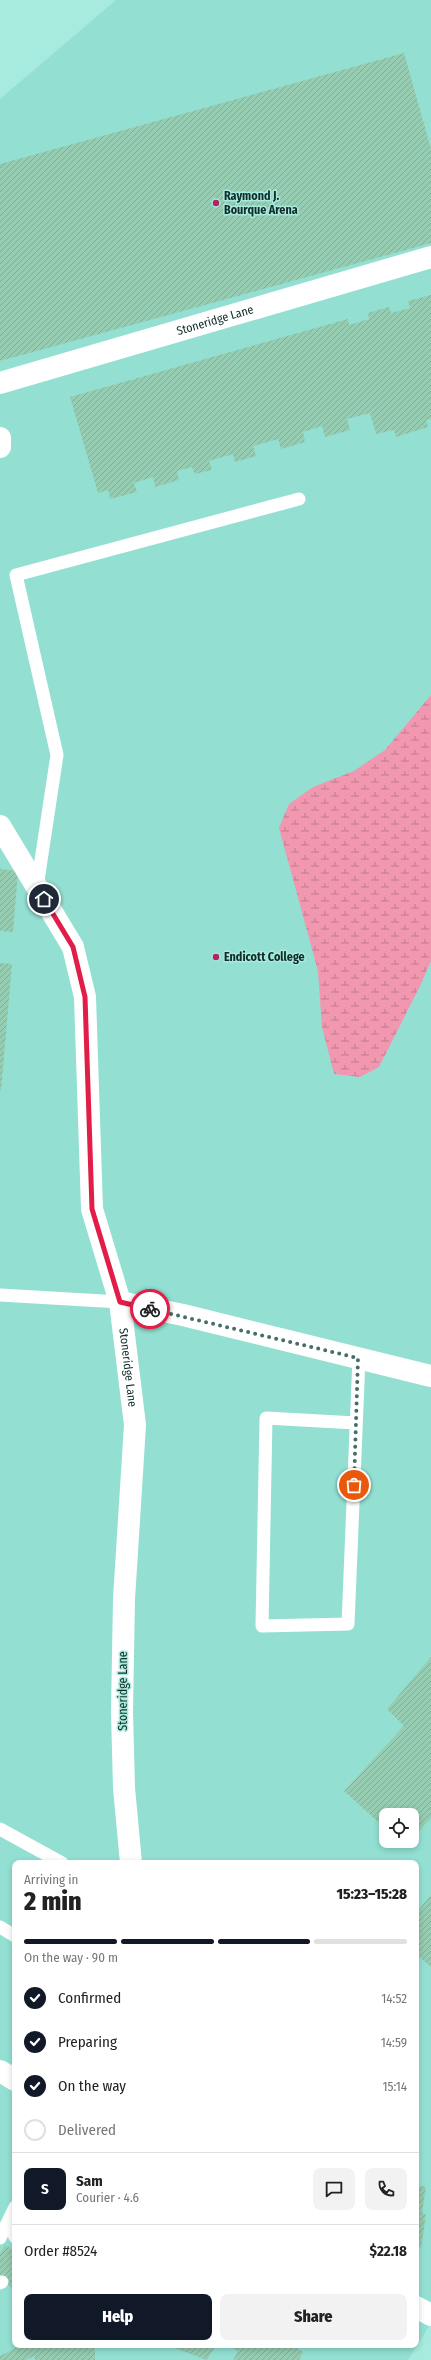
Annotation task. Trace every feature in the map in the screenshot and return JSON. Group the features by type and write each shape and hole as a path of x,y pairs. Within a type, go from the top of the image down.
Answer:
{"street":[{"name":"Stoneridge Lane","path":"0,383 431,257"},
{"path":"0,438 0,447"},
{"name":"Stoneridge Lane","path":"0,826 73,947 85,997 92,1209 120,1302 135,1425 124,1599 122,1712 124,1788 131,1860"},
{"path":"120,1302 431,1376"},
{"path":"0,2071 12,2078"},
{"path":"419,2309 431,2315"}],"lane":[{"path":"37,888 57,755 16,575 299,499"},
{"path":"0,1295 120,1302"},
{"path":"356,1423 266,1418 262,1626 348,1624 356,1423 358,1358"},
{"path":"0,1829 57,1860"},
{"path":"0,1927 12,1934"},
{"path":"0,2238 12,2212"},
{"path":"9,2219 12,2228"}],"shaded area":[{"name":"Endicott College","path":"116,0 431,0 431,2323 419,2342 419,1860 12,1860 12,2348 415,2348 408,2360 0,2360 0,99"}],"green space":[{"path":"431,695 431,961 379,1067 360,1077 334,1074 322,1027 318,971 279,828 289,804 313,787 354,771 385,750"}],"building":[{"name":"Raymond J. Bourque Arena","path":"404,53 431,149 431,243 0,361 0,164"},
{"path":"431,295 431,419 426,420 428,427 396,437 394,430 376,434 370,413 347,419 350,430 325,437 322,426 303,432 305,442 281,449 278,439 253,446 256,456 235,462 233,454 209,461 212,470 195,474 192,467 177,471 179,480 155,487 153,477 134,483 137,492 110,499 108,490 98,493 70,397 348,319 349,325 369,319 368,313 389,307 391,313 410,308 408,301"},
{"path":"0,869 18,871 13,932 0,931"},
{"path":"0,963 12,964 1,1091 0,1091"},
{"path":"431,1657 431,1818 419,1831 419,1808 379,1808 379,1823 344,1791 404,1726 387,1709"},
{"path":"431,1895 431,1967 419,1957 419,1909"},
{"path":"419,2186 426,2187 422,2213 426,2215 421,2248 419,2248"},
{"path":"5,2245 12,2249 12,2287 0,2281 0,2254"},
{"path":"15,2348 95,2348 95,2360 35,2360 34,2356 26,2360 0,2360 0,2356"},
{"path":"174,2348 214,2348 207,2360"},
{"path":"232,2348 297,2348 303,2352 299,2360 233,2360 238,2351"}],"way so far":[{"path":"150,1309 358,1358 354,1485"}],"place":[{"name":"Raymond J. Bourque Arena","path":"216,203"},
{"name":"Endicott College","path":"216,957"}],"route":[{"path":"44,899 73,947 85,997 92,1209 120,1302 150,1309"}]}
